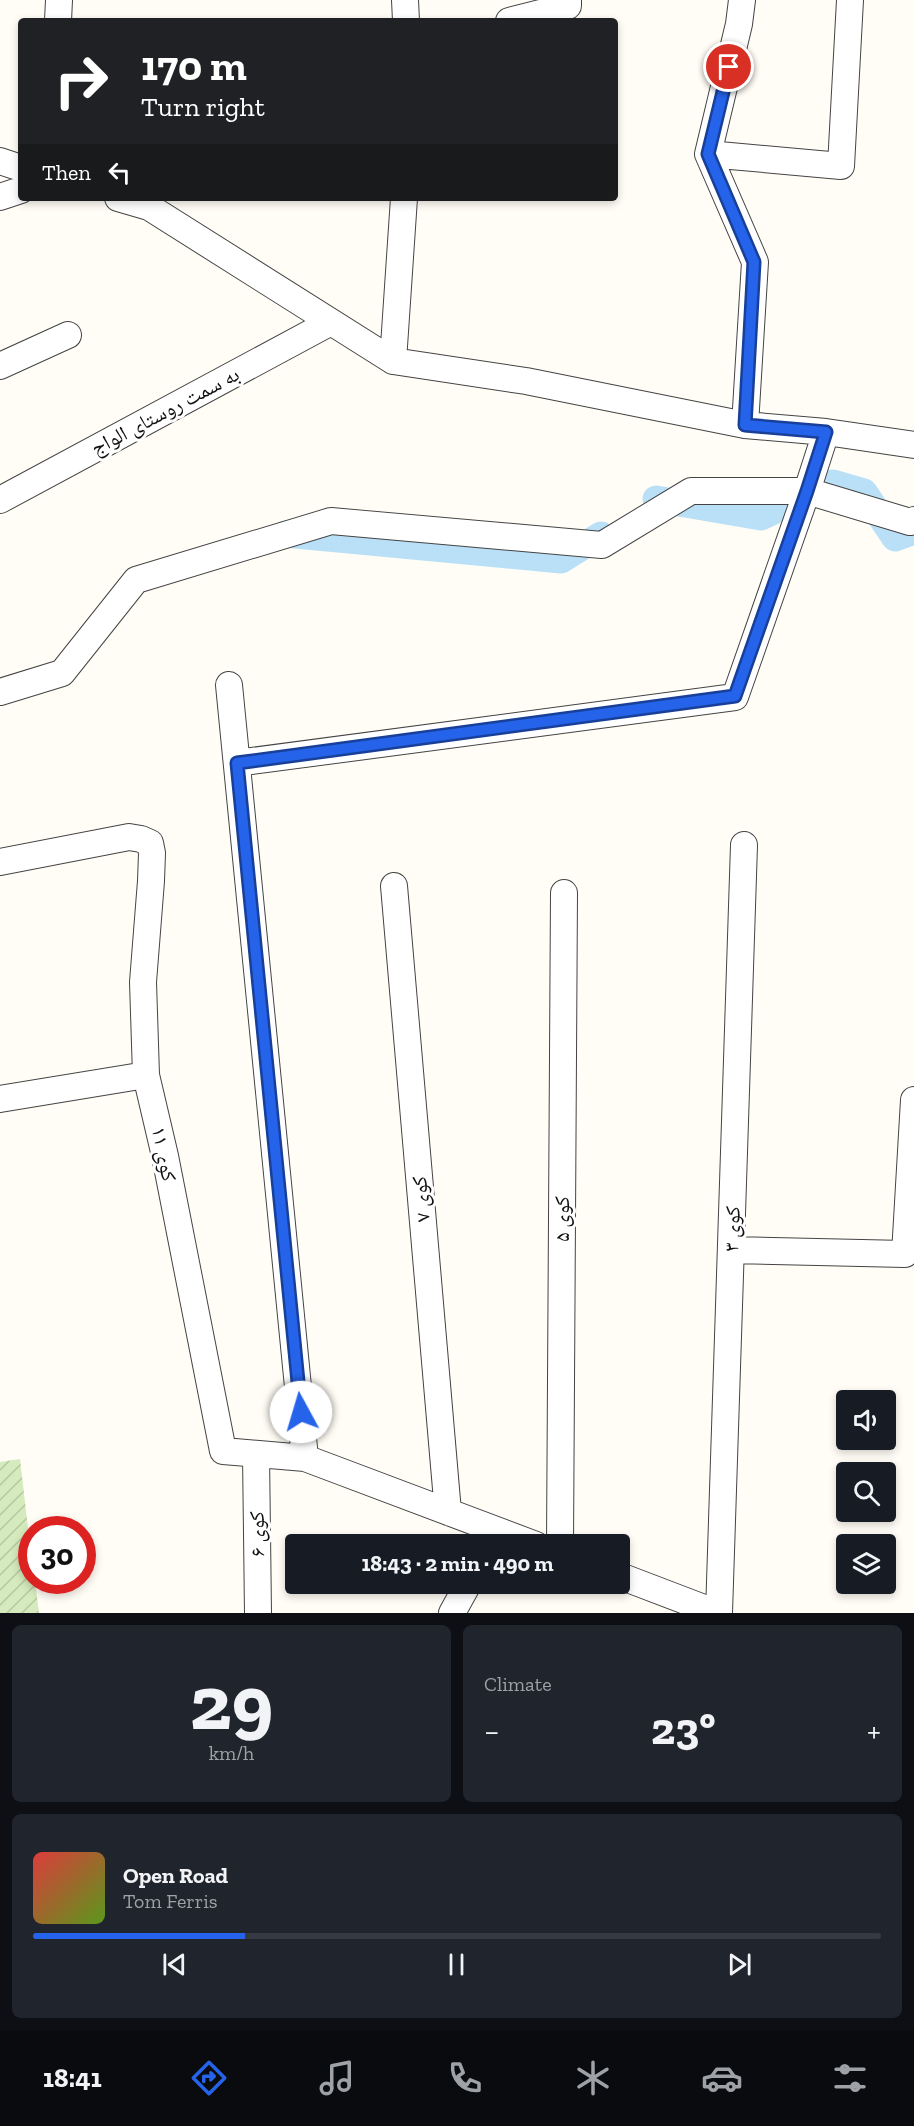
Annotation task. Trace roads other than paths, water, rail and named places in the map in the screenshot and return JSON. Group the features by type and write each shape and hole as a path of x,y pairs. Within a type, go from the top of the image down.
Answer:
{"street":[{"path":"58,18 59,0"},
{"path":"405,0 406,18"},
{"path":"521,18 568,6 568,0"},
{"path":"742,0 740,24 708,154 754,262 745,425"},
{"path":"708,154 840,166 850,0"},
{"path":"0,161 18,167"},
{"path":"0,197 18,191"},
{"path":"128,201 149,207 393,361 526,381 745,425 826,432 914,445"},
{"path":"393,361 404,201"},
{"name":"به سمت روستای الواج","path":"0,500 331,322"},
{"path":"0,366 68,335"},
{"path":"237,763 735,696 826,432"},
{"path":"0,693 62,674 136,580 332,521 602,545 691,491 807,491 910,522 914,520"},
{"path":"229,685 305,1458"},
{"name":"کوی ۱۱","path":"0,862 129,837 150,843 152,853 143,981 146,1075 165,1156 223,1451 256,1454"},
{"name":"کوی ۳","path":"718,1613 744,845"},
{"name":"کوی ۷","path":"394,886 448,1512"},
{"name":"کوی ۵","path":"560,1534 564,893"},
{"path":"0,1099 146,1075"},
{"path":"731,1250 905,1254 914,1100"},
{"path":"256,1454 305,1458 448,1512 486,1534"},
{"name":"کوی ۶","path":"256,1454 258,1613"},
{"path":"630,1580 718,1613"},
{"path":"452,1613 462,1594"}],"waterway":[{"path":"656,499 761,517 833,483 864,492 895,538 914,531"},
{"path":"285,534 561,560 601,535"}]}
